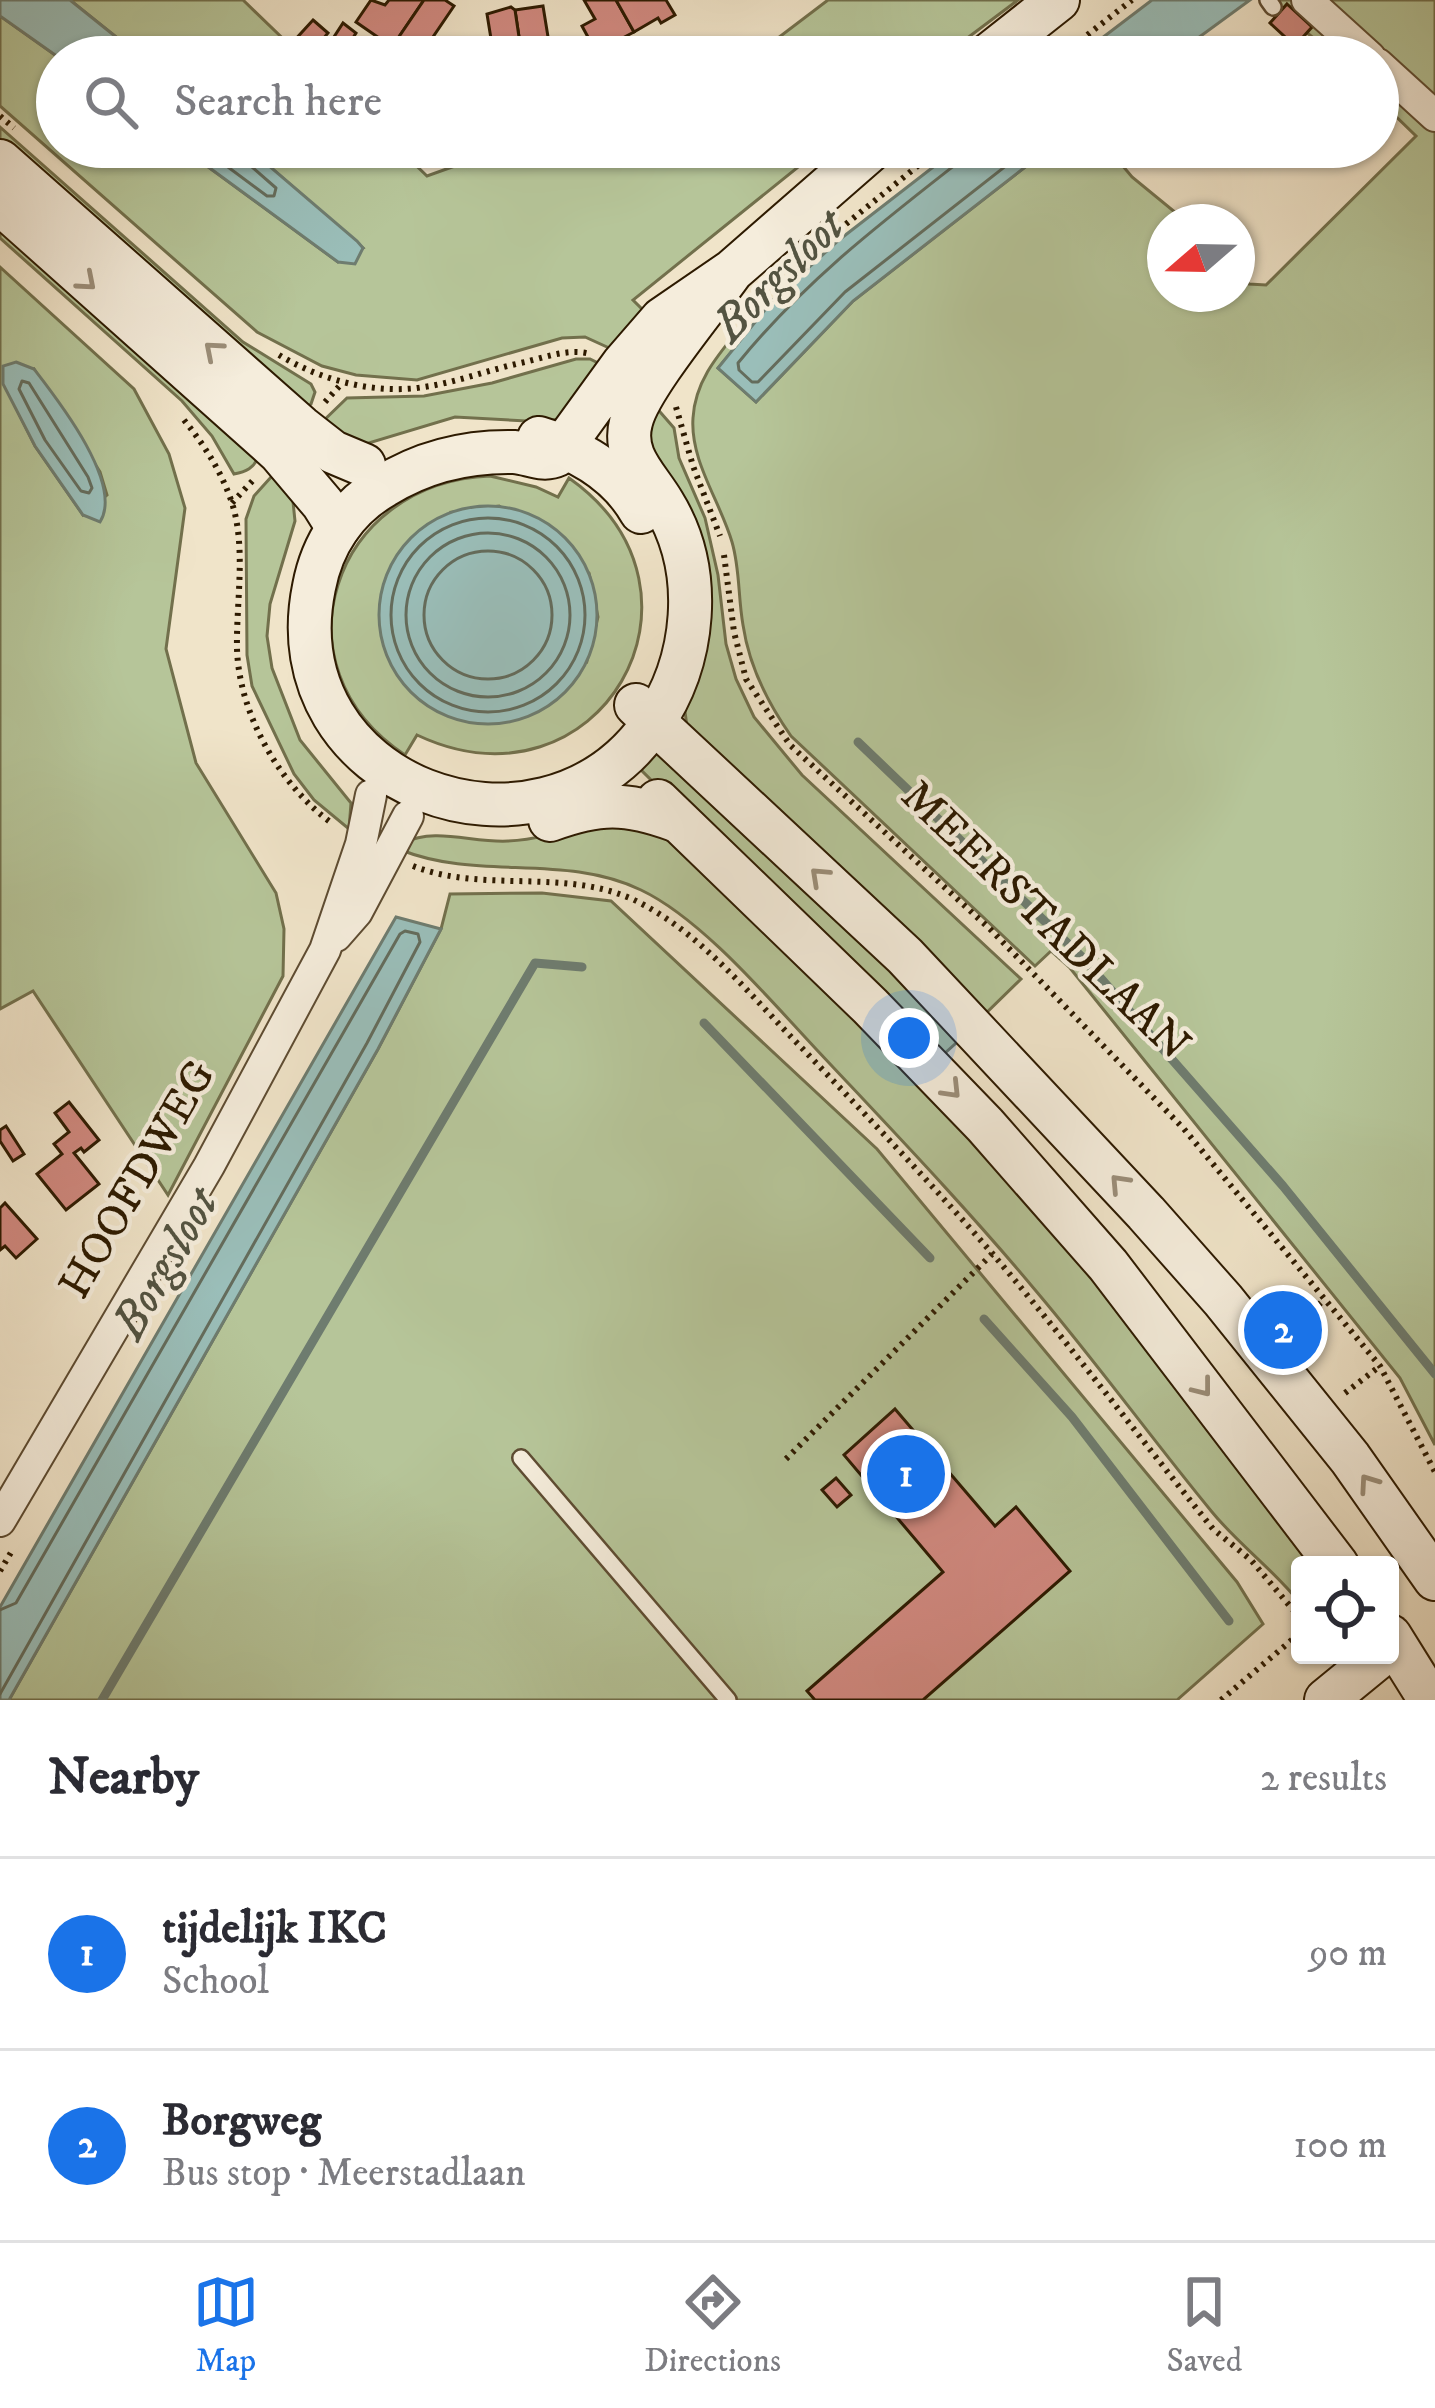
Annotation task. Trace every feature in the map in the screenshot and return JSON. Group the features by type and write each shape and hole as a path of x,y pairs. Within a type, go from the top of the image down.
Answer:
{"main road":[{"path":"1013,36 1058,0"},
{"path":"0,161 302,427 333,452 364,465"},
{"path":"649,384 548,459 494,452 440,460 331,516 303,540 289,579 283,620 286,660 297,699 315,736 340,768 371,794 414,803 456,824 514,828 594,791 645,714 676,681 691,611 681,540 631,455 631,422 649,384 732,272 850,168"},
{"path":"0,203 279,452 331,516"},
{"path":"497,430 564,446 603,467 634,499 655,537 667,580 668,624 645,714 549,770 526,777 489,780 437,773 414,803 353,746 316,682 308,642 311,600 331,516 364,465 395,448 462,431 497,430"},
{"path":"645,714 905,956 1146,1213 1335,1439 1435,1579"},
{"path":"594,791 675,820 870,1006 986,1125 1108,1265 1330,1556"},
{"path":"1399,1645 1419,1685"},
{"path":"1326,1700 1371,1664"}],"street":[{"path":"1307,0 1347,36"},
{"path":"1399,83 1435,116"},
{"name":"HOOFDWEG","path":"371,794 384,855"},
{"name":"HOOFDWEG","path":"0,1521 14,1467 208,1166 325,950 414,803"}],"lane":[{"path":"521,1458 728,1700"}],"path":[{"path":"1086,36 1132,0"},
{"path":"834,233 915,168"},
{"path":"343,382 421,388 579,351 649,384"},
{"name":"MEERSTADLAAN","path":"649,384 716,522 738,653 759,703 790,745 991,930 1184,1129 1380,1366 1435,1472"},
{"path":"232,502 238,555 237,654 266,746 302,797 384,855 458,878 588,884 615,891 668,920 708,954 860,1108 992,1254 1213,1529 1251,1561 1291,1608"},
{"path":"786,1460 992,1254"},
{"path":"1285,1335 1325,1299"},
{"path":"1335,1400 1380,1366"},
{"path":"1221,1700 1291,1641"}],"green space":[{"path":"70,0 243,0 280,36 115,36"},
{"path":"828,0 1018,0 970,36 781,36"},
{"path":"1268,0 1435,0 1435,1445 1400,1378 1070,968 1051,951 1035,966 791,736 754,669 732,542 693,434 703,380 740,328 748,332 718,368 756,402 853,301 1024,168 1124,168 1165,204 1147,204 1147,312 1255,312 1255,284 1266,285 1384,168 1399,168 1399,153 1416,136 1399,119 1399,36 1311,36"},
{"path":"0,16 36,41 36,138 0,106"},
{"path":"0,127 36,159 36,168 46,168 243,342 311,384 315,392 311,404 304,409 0,149"},
{"path":"71,168 210,168 338,262 363,248 271,168 419,168 427,176 449,168 797,168 633,300 650,317 618,352 585,337 562,338 417,380 356,375 322,366 257,332"},
{"path":"0,218 259,456 252,466 234,474 212,436 182,401 0,238"},
{"path":"0,267 134,389 169,454 185,508 166,649 196,763 276,893 284,929 283,976 168,1195 33,991 0,1009","holes":["34,369 100,472 107,495 83,515 35,446 4,384"]},
{"path":"576,359 604,366 558,419 455,417 359,446 316,428 347,398 424,396"},
{"path":"654,405 674,428 679,458 705,518 726,644 754,717 802,775 1021,979 978,1021 687,727 646,410"},
{"path":"281,466 292,492 295,521 270,604 267,636 272,668 300,740 351,803 349,829 314,800 294,774 252,686 247,655 246,519 254,496"},
{"path":"490,476 558,497 569,478 616,525 639,578 640,632 622,681 588,721 540,747 482,753 417,735 405,755 364,718 340,675 331,630 338,585 358,544 391,510 435,486","holes":["499,506 589,573 598,617 587,661 452,512"]},
{"path":"650,746 965,1035 935,1062 633,762"},
{"path":"602,819 663,835 908,1059 1120,1303 1316,1556 1291,1556 1291,1593 1212,1512 1059,1318 955,1198 711,940 664,903 612,879 552,869 461,864 401,850 403,843 428,836 495,841 556,833"},
{"path":"542,893 611,901 877,1149 1237,1582 1263,1624 1177,1700 9,1700 378,1049 441,929 450,894"}],"water":[{"path":"0,0 70,0 115,36 36,36 36,41 0,16"},
{"path":"1152,0 1250,0 1201,36 1105,36"},
{"path":"210,168 272,168 363,248 355,264 338,262"},
{"path":"932,168 1024,168 853,301 756,402 718,368 773,300 839,240"},
{"path":"16,362 34,369 85,443 103,486 105,506 100,522 83,515 35,446 3,384 3,366"},
{"path":"488,506 530,514 565,538 589,573 597,615 589,657 565,692 530,716 488,724 446,716 411,692 387,657 379,615 387,573 411,538 446,514"},
{"path":"396,917 441,929 378,1049 9,1700 0,1700 0,1607"}],"building":[{"path":"371,0 385,5 389,0 424,0 399,36 376,36 356,22"},
{"path":"424,0 445,0 454,6 434,36 399,36"},
{"path":"584,0 616,0 634,32 587,36 582,26 595,19"},
{"path":"616,0 666,0 675,15 661,23 658,18 634,32"},
{"path":"1287,4 1312,27 1304,36 1284,36 1270,23"},
{"path":"543,6 548,36 519,36 515,10"},
{"path":"511,7 519,36 491,36 487,14"},
{"path":"313,20 328,33 326,36 298,36"},
{"path":"343,23 356,33 354,36 335,36"},
{"path":"69,1102 99,1140 84,1152 81,1148 74,1153 99,1184 66,1210 37,1174 62,1154 54,1144 69,1132 55,1113"},
{"path":"6,1126 24,1154 13,1161 0,1141 0,1130"},
{"path":"5,1203 37,1239 16,1258 5,1246 0,1250 0,1208"},
{"path":"895,1409 995,1526 1016,1507 1070,1571 923,1700 815,1700 807,1691 943,1572 844,1455"},
{"path":"836,1478 851,1495 837,1507 822,1490"}],"waterway":[{"path":"858,742 1083,958 1283,1186 1435,1374"},
{"path":"102,1700 535,963 582,967"},
{"path":"704,1023 930,1258"},
{"path":"984,1319 1072,1417 1229,1621"}],"place":[{"name":"Borgweg","path":"1283,1330"},
{"name":"tijdelijk IKC","path":"906,1474"}],"water label":[{"name":"Borgsloot","path":"779,276"},
{"name":"Borgsloot","path":"166,1264"}]}
